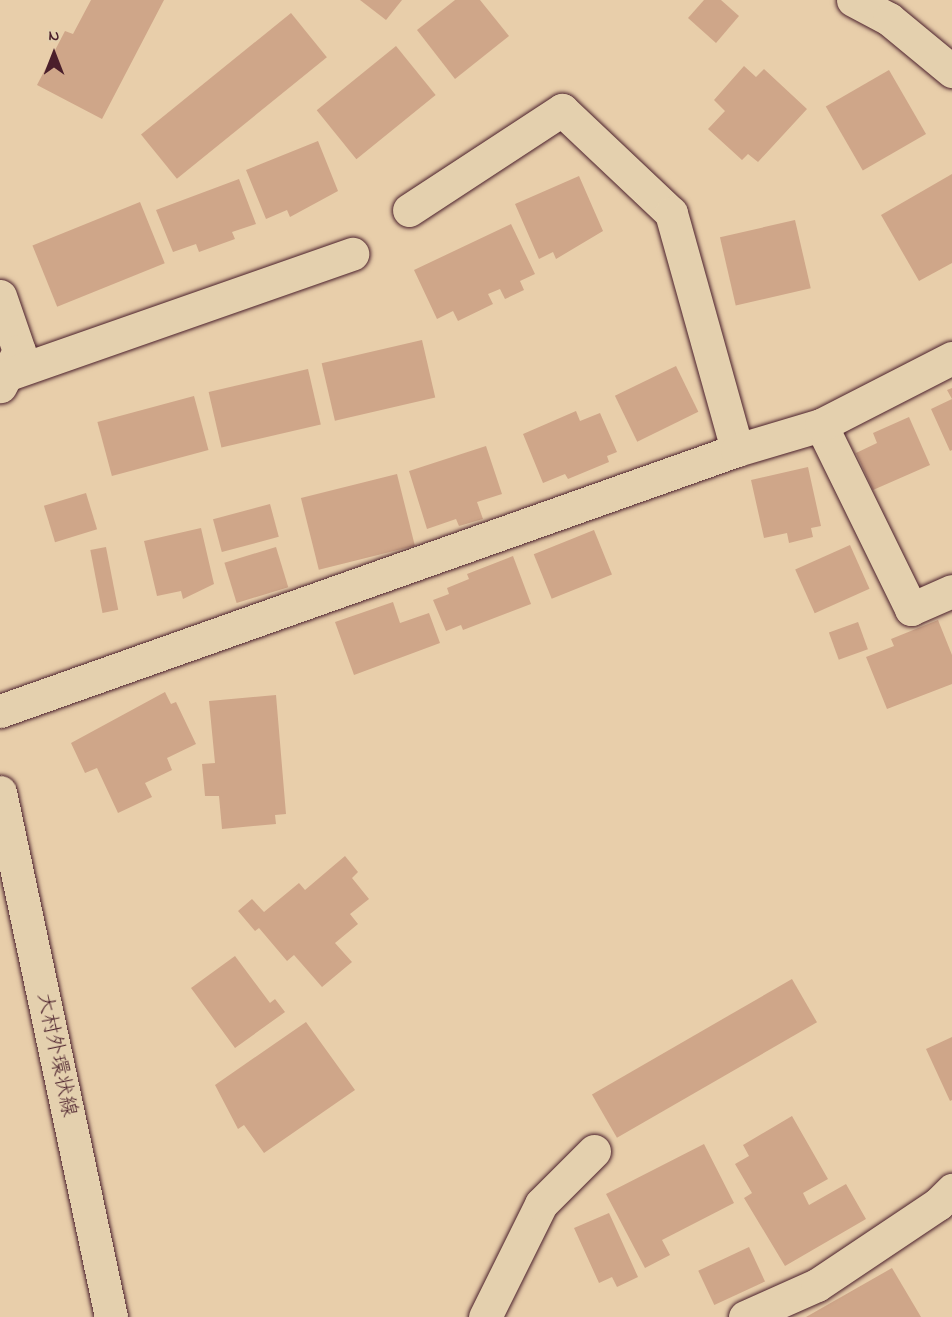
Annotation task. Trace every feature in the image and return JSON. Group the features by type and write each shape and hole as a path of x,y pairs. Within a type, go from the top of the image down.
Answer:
{"street":[{"path":"853,0 889,19 952,71"},
{"path":"409,210 562,110 671,213 737,450"},
{"path":"3,381 352,254"},
{"path":"0,297 19,351 3,381"},
{"path":"0,711 737,450 821,425 952,358"},
{"path":"821,425 911,609 952,591"},
{"name":"大村外環状線","path":"0,792 111,1317"},
{"path":"485,1317 541,1204 594,1151"},
{"path":"745,1317 817,1285 938,1204 952,1190"}],"building":[{"path":"91,0 164,0 102,119 37,85 65,31 73,34"},
{"path":"360,0 402,0 386,20"},
{"path":"455,0 480,0 509,36 455,79 417,30"},
{"path":"704,0 721,0 739,16 716,43 688,18"},
{"path":"291,13 327,57 177,179 141,134"},
{"path":"396,46 436,95 356,159 317,110"},
{"path":"744,66 756,77 764,69 807,109 758,162 748,154 742,160 708,129 725,111 714,100"},
{"path":"889,70 926,134 863,171 826,106"},
{"path":"318,141 338,191 290,217 287,210 266,219 246,170"},
{"path":"952,174 952,263 919,281 881,215"},
{"path":"579,176 603,231 556,259 553,252 539,259 515,204"},
{"path":"239,179 256,224 232,232 235,239 199,252 196,244 173,252 156,210"},
{"path":"140,202 165,263 57,307 32,245"},
{"path":"795,220 811,288 736,306 720,237"},
{"path":"511,224 535,274 520,281 524,290 505,299 500,289 488,294 493,304 458,321 453,311 437,319 414,270"},
{"path":"422,340 435,397 335,421 322,363"},
{"path":"676,366 698,412 637,442 615,396"},
{"path":"308,369 321,425 221,447 209,392"},
{"path":"952,388 952,399 947,390"},
{"path":"194,396 208,450 112,476 97,422"},
{"path":"952,399 952,450 950,451 931,409"},
{"path":"576,411 580,421 600,413 617,452 607,456 609,462 568,479 565,474 543,483 523,434"},
{"path":"909,417 930,465 873,490 856,453 877,443 873,433"},
{"path":"486,446 502,494 477,502 483,519 459,526 456,519 427,529 409,471"},
{"path":"808,467 821,526 811,528 813,537 789,543 787,533 764,538 751,480"},
{"path":"397,474 415,546 319,570 301,498"},
{"path":"86,493 97,529 55,542 44,506"},
{"path":"270,504 279,537 222,552 213,519"},
{"path":"201,528 214,584 183,599 181,591 157,596 144,541"},
{"path":"594,530 612,575 552,599 534,554"},
{"path":"850,545 870,589 815,613 795,569"},
{"path":"106,547 118,610 103,613 90,550"},
{"path":"276,547 288,587 237,603 224,563"},
{"path":"513,556 531,604 463,630 461,625 446,631 433,600 449,594 447,588 469,579 467,574"},
{"path":"393,602 400,623 429,613 440,643 354,675 335,622"},
{"path":"938,620 952,655 952,684 887,709 866,657 894,646 891,639"},
{"path":"858,622 868,649 839,660 829,633"},
{"path":"165,692 171,704 176,702 196,744 167,758 172,770 145,783 152,797 118,813 97,768 85,773 71,743"},
{"path":"276,695 286,814 275,815 276,824 222,829 219,796 205,796 202,764 215,763 209,701"},
{"path":"345,856 358,872 352,878 369,899 350,914 358,924 335,943 352,962 322,987 294,955 287,961 259,928 255,931 238,911 252,899 264,912 299,883 305,890"},
{"path":"235,956 270,1003 275,999 285,1012 235,1048 191,988"},
{"path":"792,979 817,1022 617,1138 592,1094"},
{"path":"306,1022 355,1090 264,1153 244,1125 238,1129 215,1085"},
{"path":"952,1037 952,1100 950,1101 926,1049"},
{"path":"792,1116 828,1179 803,1193 809,1205 846,1184 866,1219 785,1266 744,1198 752,1193 735,1164 749,1156 743,1145"},
{"path":"704,1144 734,1203 662,1240 670,1255 645,1268 606,1194"},
{"path":"609,1213 638,1277 617,1287 612,1277 599,1283 574,1228"},
{"path":"749,1247 765,1281 714,1305 698,1271"},
{"path":"892,1268 921,1317 806,1317"}]}
